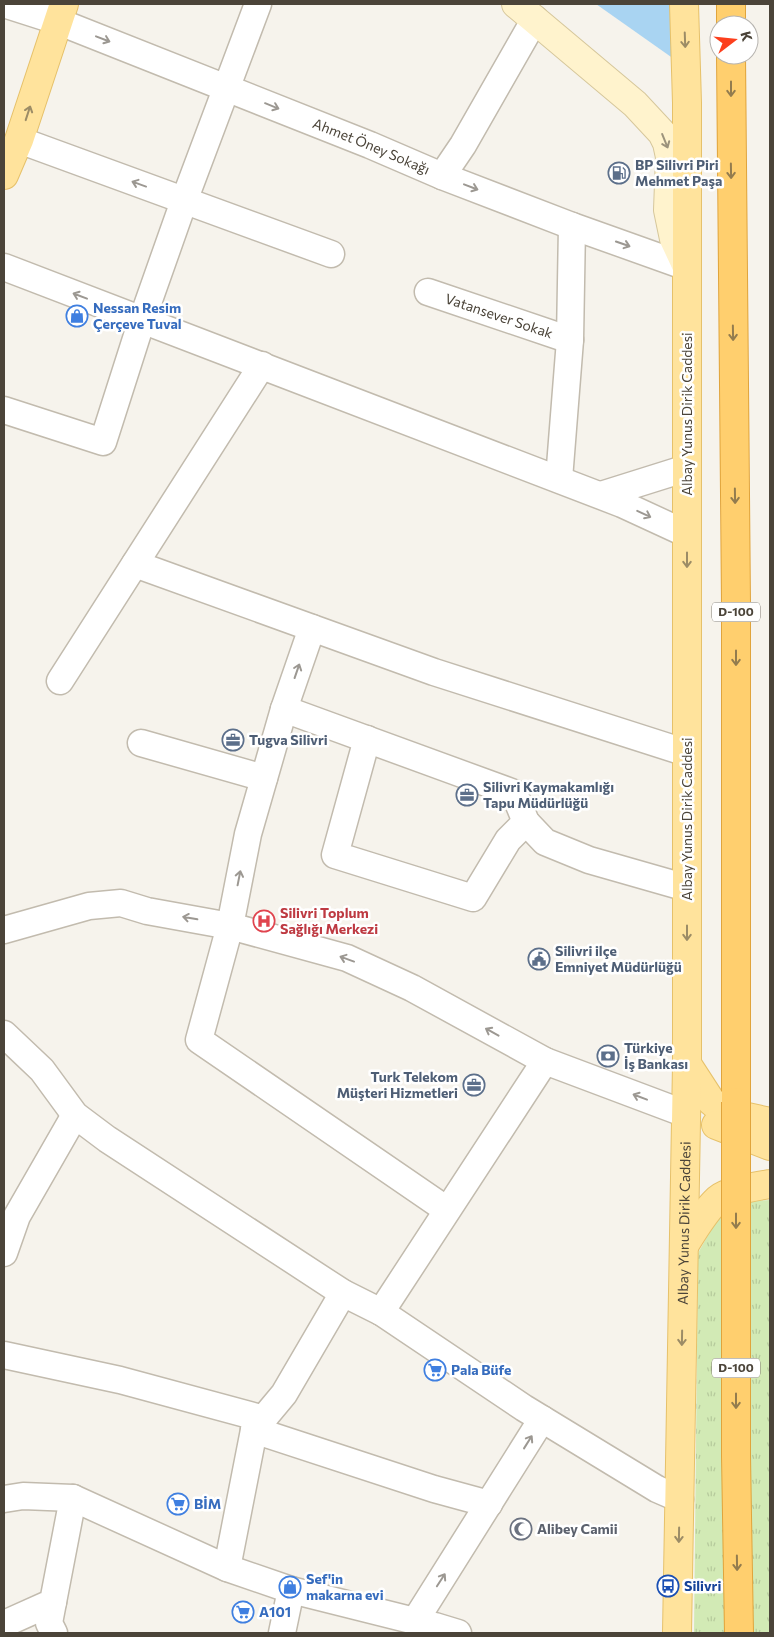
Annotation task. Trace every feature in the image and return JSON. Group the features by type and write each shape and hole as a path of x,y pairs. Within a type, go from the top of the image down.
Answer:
{"highway":[{"name":"D-100","path":"731,65 736,604 736,1456 739,1633"}],"main road":[{"name":"Albay Yunus Dirik Caddesi","path":"677,1633 687,1064 688,267 684,4"},
{"path":"525,11 635,104 662,133 668,144 670,157 668,210 674,239 688,267"},
{"path":"4,175 19,140 61,12"},
{"path":"635,104 676,112 687,103"},
{"path":"687,1064 711,1101 724,1112 770,1122"},
{"path":"686,1114 770,1146"},
{"path":"684,1247 701,1219 719,1198 751,1187 770,1184"}],"street":[{"name":"Ahmet Öney Sokağı","path":"4,4 61,12 227,88 442,176 572,226 688,267"},
{"path":"4,410 103,442 142,320 184,201 258,4"},
{"path":"442,176 464,145 525,11"},
{"path":"19,140 331,254"},
{"path":"558,479 570,340 572,226"},
{"path":"4,267 601,495 688,534"},
{"name":"Vatansever Sokak","path":"428,292 570,340"},
{"path":"60,680 262,365"},
{"path":"601,495 687,468"},
{"path":"135,564 434,672 687,753"},
{"path":"312,628 284,709 248,834 230,926 199,1040 447,1210"},
{"path":"284,709 514,793 526,822 545,842 589,860 687,888"},
{"path":"367,739 335,855 473,898 508,840 526,822"},
{"path":"141,743 264,778"},
{"path":"4,930 89,906 121,903 147,911 230,926 348,958 412,988 544,1061 686,1114"},
{"path":"4,1034 42,1070 75,1115 107,1139 343,1293 381,1312 542,1419 657,1489 680,1500"},
{"path":"381,1312 544,1061"},
{"path":"4,1253 17,1216 75,1115"},
{"path":"227,1568 259,1424 284,1394 343,1293"},
{"path":"4,1355 120,1380 259,1424 434,1489 489,1504"},
{"path":"4,1499 23,1496 73,1498 227,1568 291,1590 435,1628 489,1504 542,1419"},
{"path":"54,1633 49,1623 73,1498"},
{"path":"282,1633 291,1590"},
{"path":"4,1624 53,1602"}],"green space":[{"path":"770,1200 770,1633 694,1633 698,1253 720,1214 753,1201"}],"water":[{"path":"596,4 671,4 674,59"}],"place":[{"name":"BP Silivri Piri Mehmet Paşa","path":"619,173"},
{"name":"Nessan Resim Çerçeve Tuval","path":"77,316"},
{"name":"Tugva Silivri","path":"233,740"},
{"name":"Silivri Kaymakamlığı Tapu Müdürlüğü","path":"467,795"},
{"name":"Silivri Toplum Sağlığı Merkezi","path":"264,921"},
{"name":"Silivri ilçe Emniyet Müdürlüğü","path":"539,959"},
{"name":"Türkiye İş Bankası","path":"608,1056"},
{"name":"Turk Telekom Müşteri Hizmetleri","path":"474,1085"},
{"name":"Pala Büfe","path":"435,1370"},
{"name":"BİM","path":"178,1504"},
{"name":"Alibey Camii","path":"521,1529"},
{"name":"Silivri","path":"668,1586"},
{"name":"Sef'in makarna evi","path":"290,1587"},
{"name":"A101","path":"243,1612"}]}
